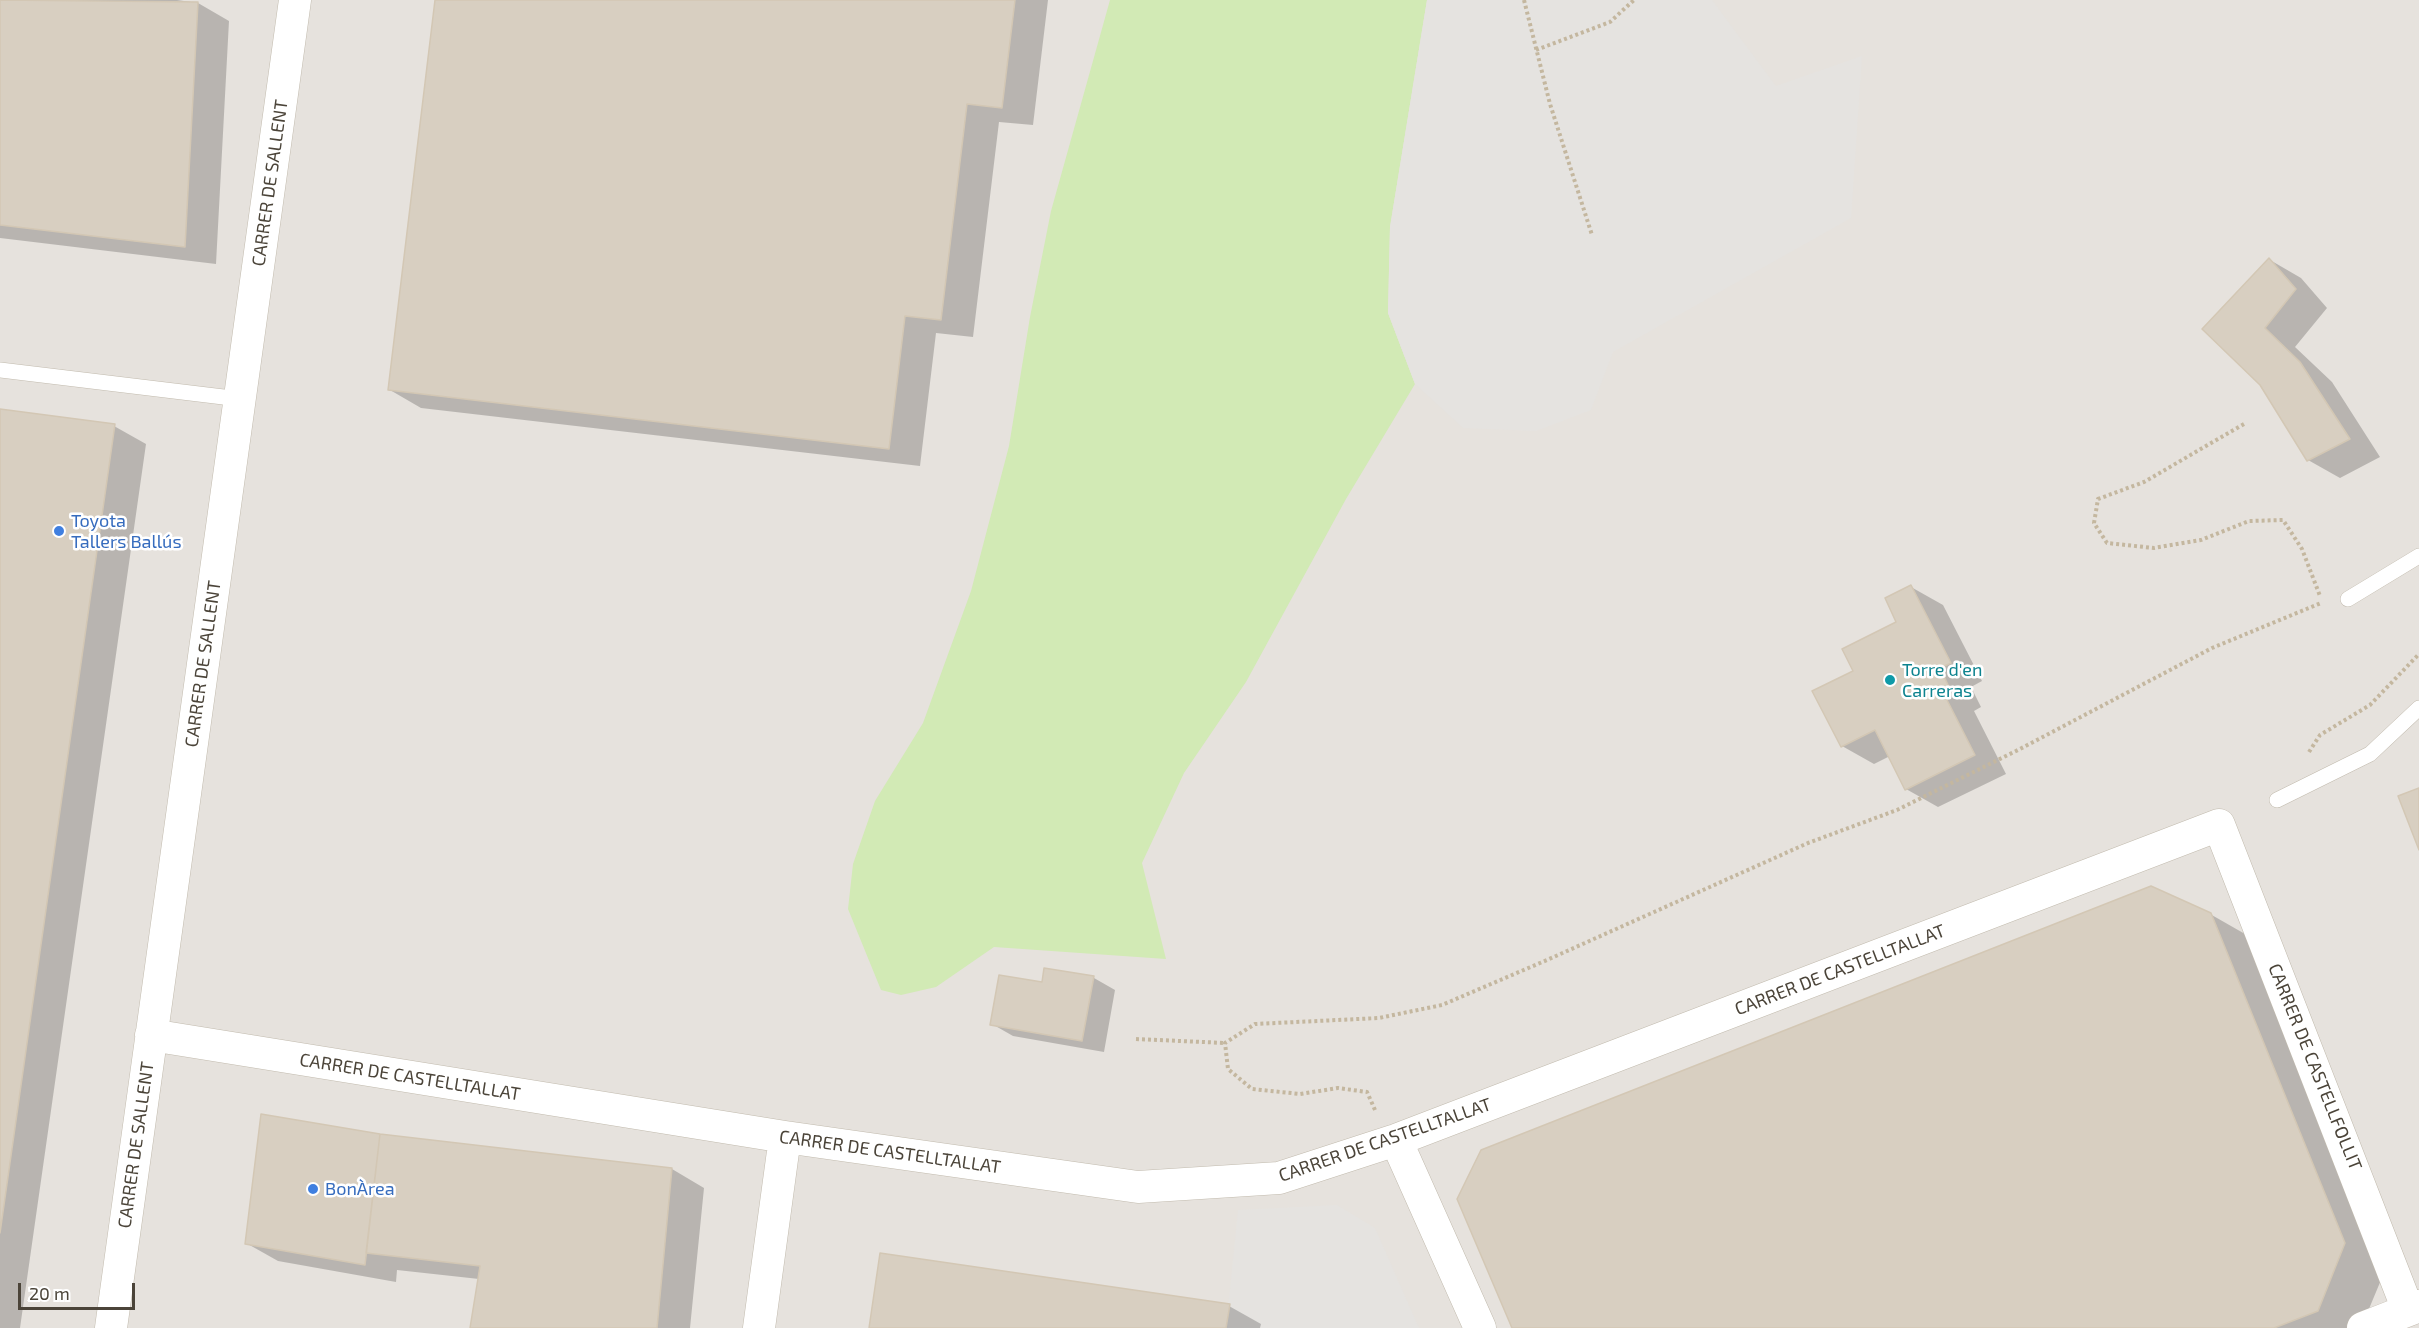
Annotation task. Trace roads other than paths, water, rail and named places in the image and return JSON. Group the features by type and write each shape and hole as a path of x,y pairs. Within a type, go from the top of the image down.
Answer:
{"street":[{"name":"CARRER DE SALLENT","path":"111,1328 295,0"},
{"name":"CARRER DE CASTELLTALLAT","path":"151,1035 785,1137 1138,1187 1279,1178 1391,1141 2219,825"},
{"name":"CARRER DE CASTELLFOLLIT","path":"2219,825 2379,1232 2414,1308"},
{"path":"759,1328 785,1137"},
{"path":"1391,1141 1480,1328"},
{"path":"2363,1328 2414,1308"}],"lane":[{"path":"0,370 240,399"},
{"path":"2348,599 2419,556"},
{"path":"2277,800 2370,754 2419,708"}],"place":[{"name":"Toyota Tallers Ballús","path":"59,531"},
{"name":"Torre d'en Carreras","path":"1890,680"},
{"name":"BonÀrea","path":"313,1189"}]}
